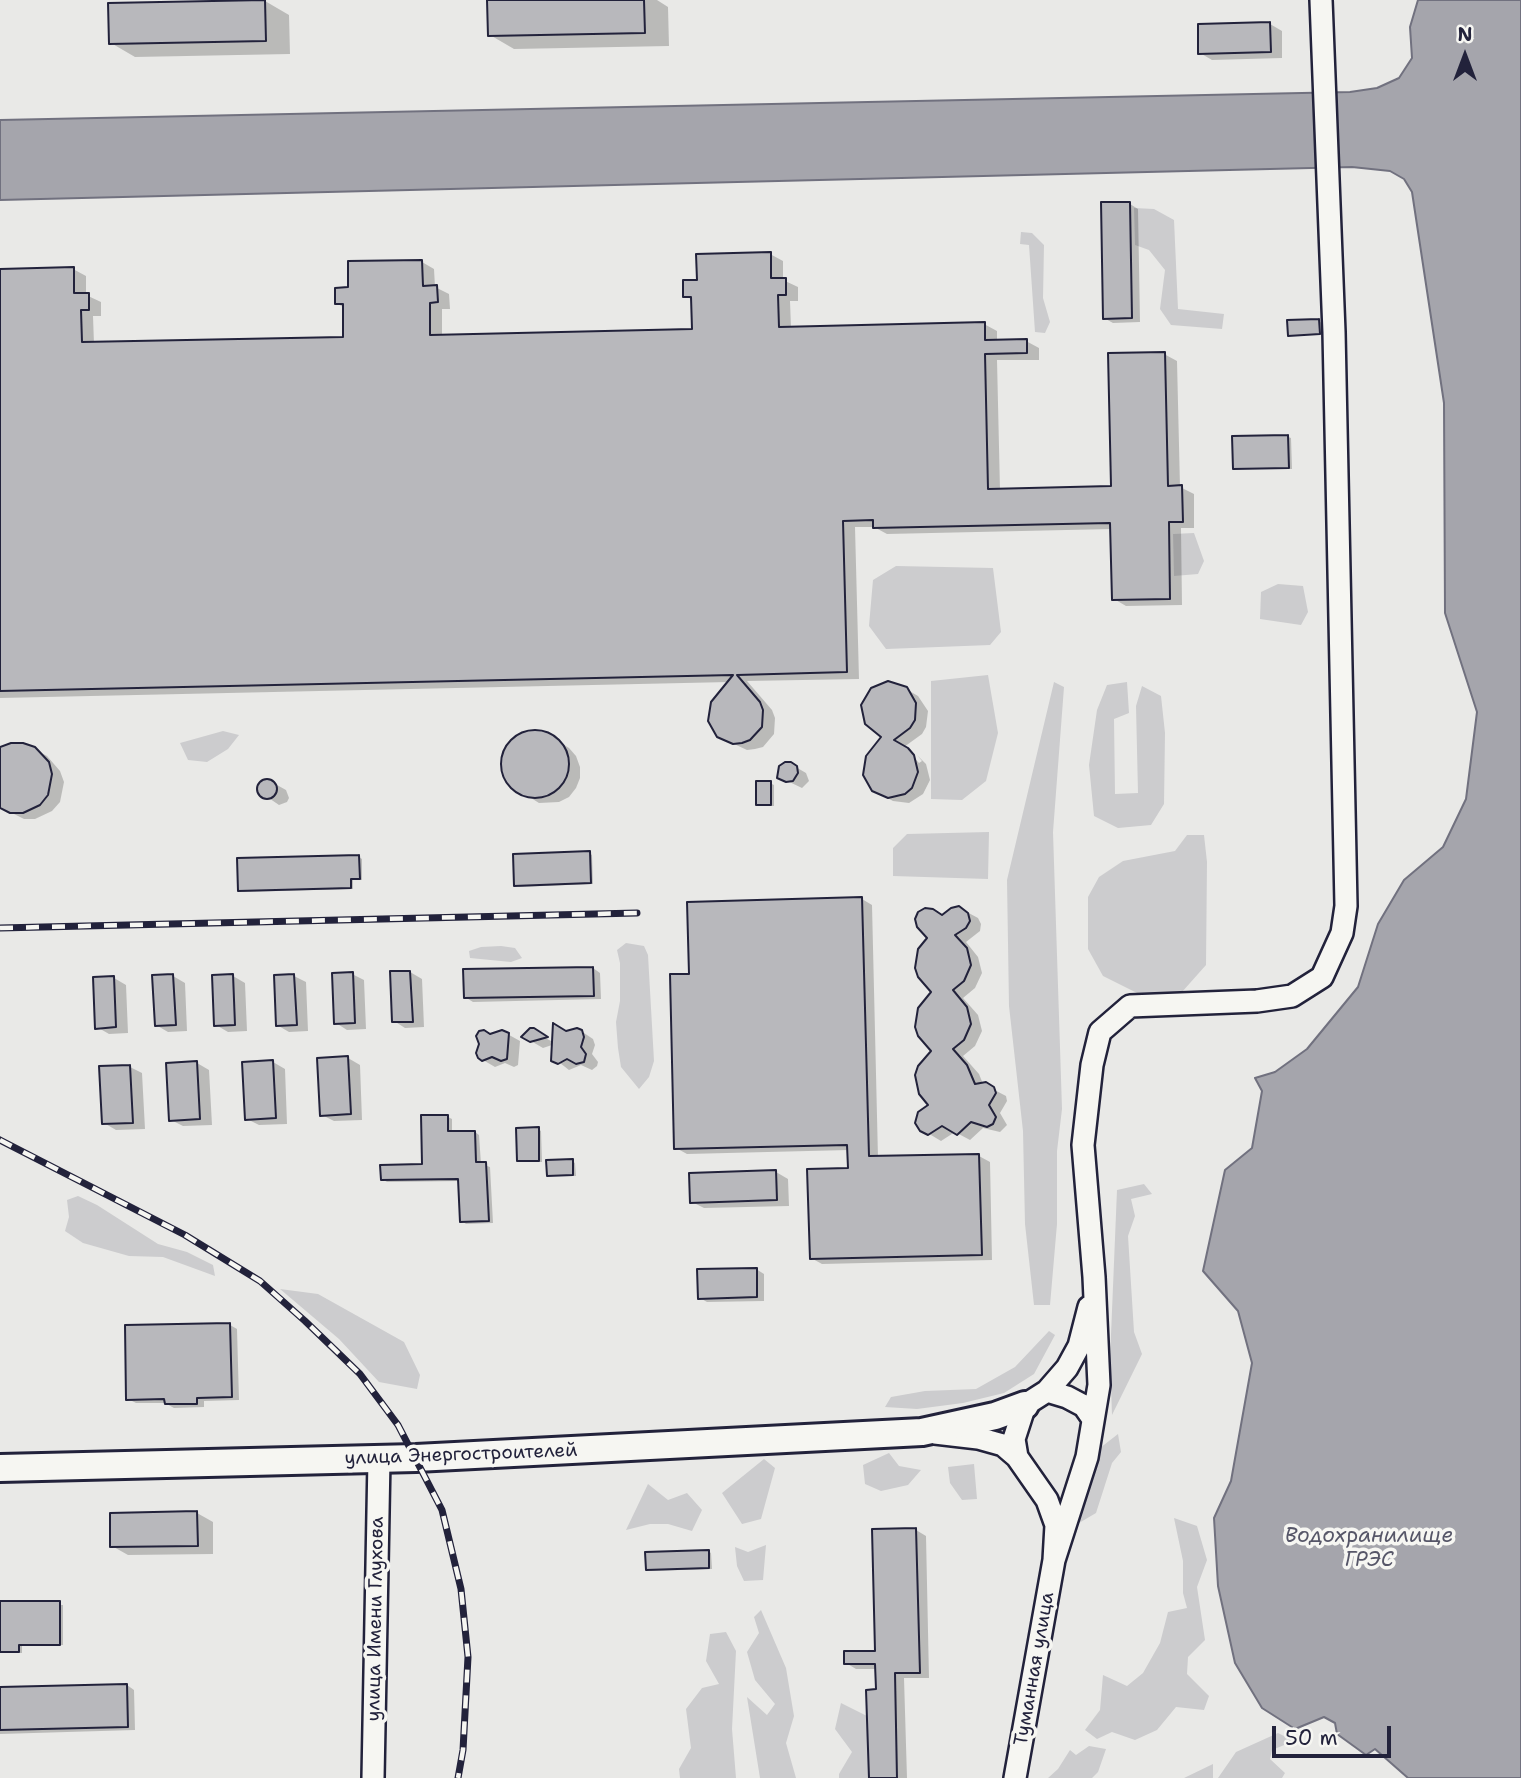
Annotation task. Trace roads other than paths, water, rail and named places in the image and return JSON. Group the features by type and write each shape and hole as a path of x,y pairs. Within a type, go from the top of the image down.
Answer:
{"main road":[{"name":"улица Энергостроителей","path":"0,1468 379,1459 922,1432 985,1419 1036,1398"}],"street":[{"path":"1017,1457 1014,1439 1036,1398 1067,1368 1079,1346 1088,1315 1094,1277 1083,1145 1092,1065 1100,1032 1130,1006 1257,1001 1292,996 1322,977 1342,933 1346,906 1334,344 1321,0"},
{"name":"Туманная улица","path":"1054,1560 1087,1457 1100,1385 1094,1277"},
{"path":"1036,1398 1067,1397 1084,1406 1093,1419"},
{"path":"922,1432 978,1438 1003,1446 1017,1457"},
{"name":"Туманная улица","path":"1015,1778 1054,1560 1056,1525 1047,1500 1017,1457"},
{"name":"улица Имени Глухова","path":"373,1778 379,1459"}],"water":[{"name":"Водохранилище ГРЭС","path":"1418,0 1521,0 1521,1778 1408,1778 1375,1749 1366,1755 1337,1734 1335,1723 1324,1717 1295,1729 1262,1708 1235,1663 1218,1586 1214,1518 1231,1481 1252,1363 1238,1311 1203,1271 1225,1170 1252,1148 1262,1091 1255,1078 1275,1072 1307,1049 1358,987 1378,924 1404,880 1443,847 1466,799 1477,712 1445,613 1444,403 1412,192 1404,179 1390,171 1352,167 0,200 0,120 1350,92 1377,88 1399,78 1412,58 1410,27"}],"railway":[{"path":"0,928 637,913"},
{"path":"0,1140 185,1235 260,1281 360,1374 398,1425 442,1510 461,1589 468,1657 463,1750 458,1778"}]}
